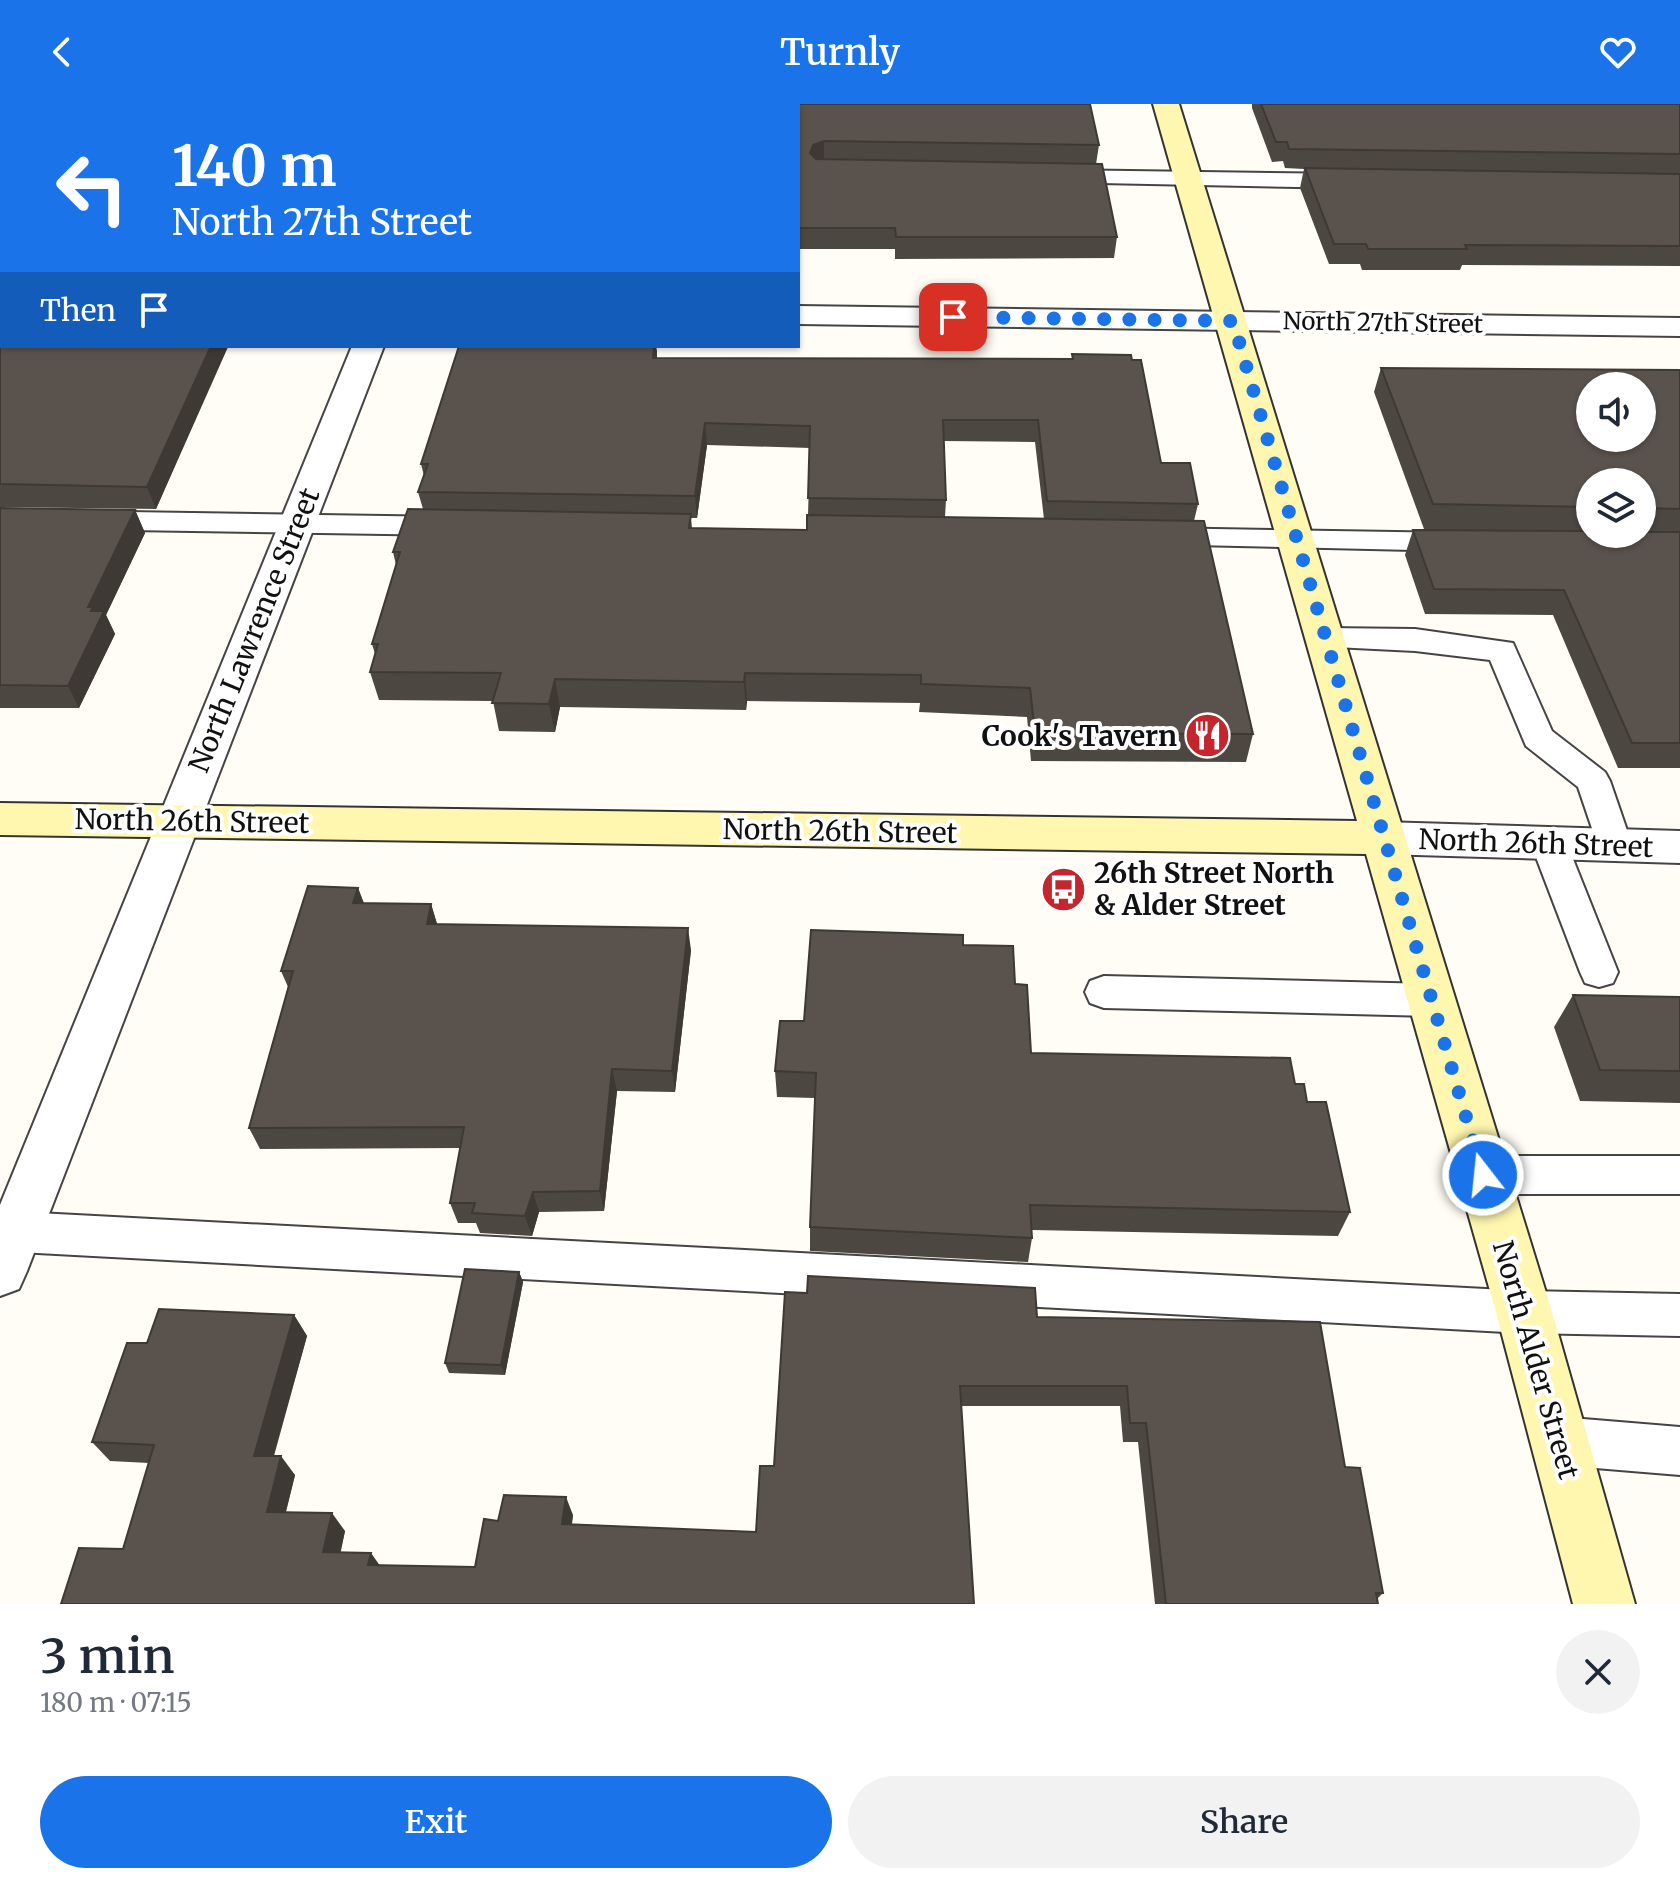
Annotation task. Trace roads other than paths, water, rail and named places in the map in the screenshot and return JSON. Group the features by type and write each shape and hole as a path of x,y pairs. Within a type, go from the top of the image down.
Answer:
{"street":[{"name":"North Alder Street","path":"1166,104 1233,321 1382,838 1524,1312 1604,1604"},
{"name":"North 27th Street","path":"800,315 1680,327"},
{"name":"North Lawrence Street","path":"0,1271 8,1231 367,348"},
{"name":"North 26th Street","path":"0,819 1382,838 1680,847"}],"lane":[{"path":"1031,177 1380,182"},
{"path":"0,519 471,526"},
{"path":"1121,536 1480,542"},
{"path":"1325,639 1415,640 1502,651 1538,738 1593,781 1614,845"},
{"path":"1549,844 1599,972"},
{"path":"1104,992 1431,1000"},
{"path":"1483,1175 1680,1175"},
{"path":"8,1231 1524,1312 1680,1315"},
{"path":"1559,1441 1680,1451"}],"place":[{"name":"Cook's Tavern","path":"1208,736"},
{"name":"26th Street North & Alder Street","path":"1063,889"}]}
